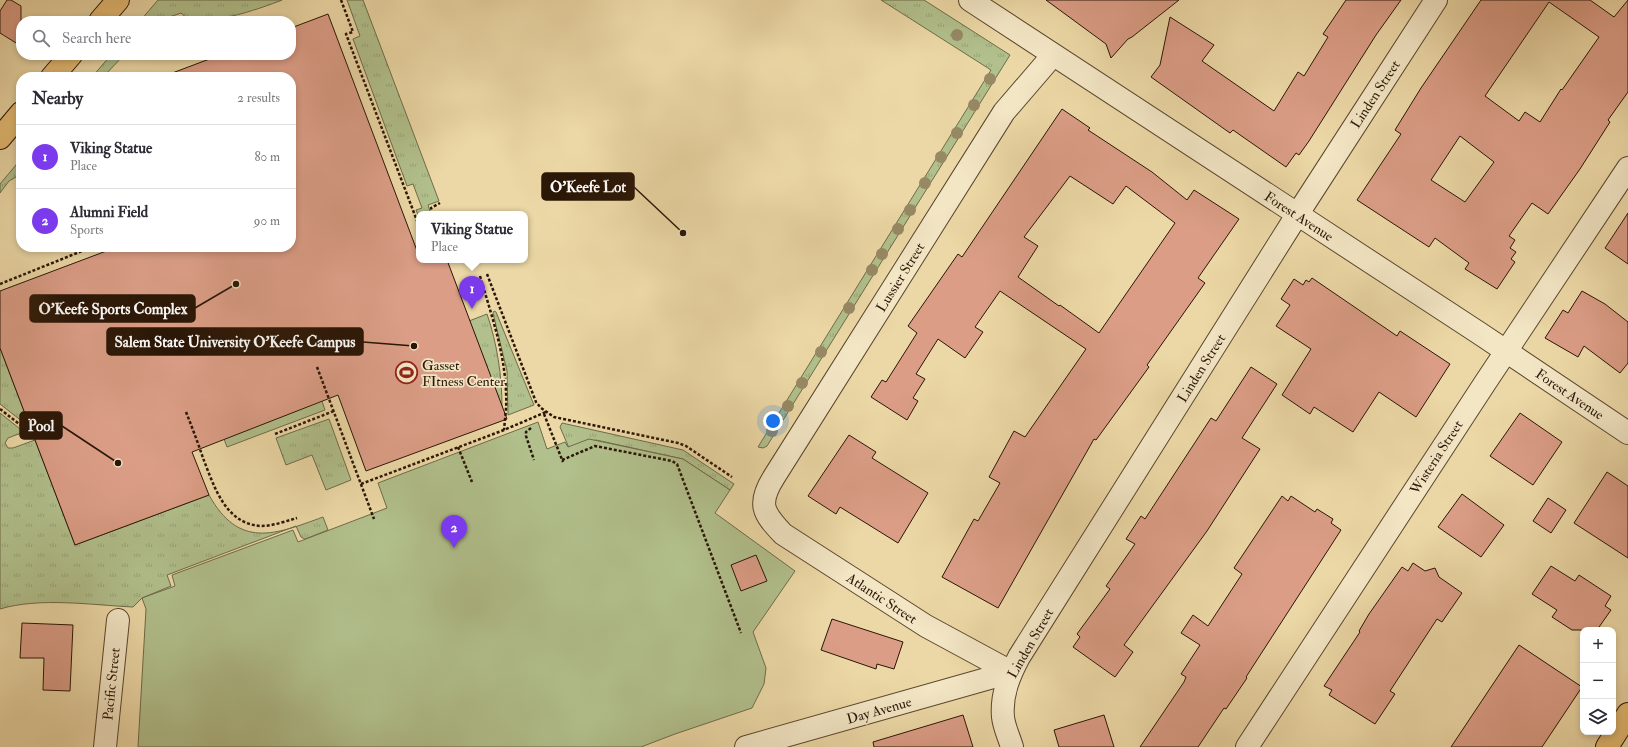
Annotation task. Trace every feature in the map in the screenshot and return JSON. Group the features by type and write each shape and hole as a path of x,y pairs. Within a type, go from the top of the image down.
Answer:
{"main road":[{"path":"104,16 118,0"},
{"path":"56,72 67,60"},
{"path":"0,138 16,120"},
{"path":"1607,747 1628,714"}],"street":[{"name":"Forest Avenue","path":"970,0 1506,351 1628,433"},
{"name":"Linden Street","path":"1012,747 1003,718 1004,695 1011,672 1032,636 1297,215 1436,0"},
{"name":"Lussier Street","path":"765,510 764,496 772,480 995,125 1004,112 1053,55"},
{"name":"Wisteria Street","path":"1247,747 1506,351 1628,168"},
{"name":"Atlantic Street","path":"765,510 772,522 783,534 926,626 1011,672"},
{"name":"Pacific Street","path":"105,747 118,620"},
{"name":"Day Avenue","path":"746,747 1011,672"}],"path":[{"path":"341,0 353,32 346,34 416,218"},
{"path":"432,211 431,208 440,203"},
{"path":"0,284 80,252"},
{"path":"487,274 536,402 545,413 563,461 595,446 672,461 677,464 741,633"},
{"path":"480,276 499,344 505,376 506,394 504,430"},
{"path":"317,367 374,519"},
{"path":"0,409 23,426 29,424"},
{"path":"275,434 334,411"},
{"path":"186,412 216,490 223,504 231,513 241,520 260,526 280,523 297,518"},
{"path":"361,484 545,413 554,417 678,443 686,446 732,477"},
{"path":"531,428 526,432 526,440 534,460"},
{"path":"458,447 472,482"}],"green space":[{"path":"158,0 282,0 234,16 186,16 181,13 172,16 144,16"},
{"path":"347,0 363,0 439,201 428,205 430,211 416,210 422,208 413,184 407,186 353,39 360,36"},
{"path":"881,0 924,0 1010,55 767,446 763,448 758,447 991,70"},
{"path":"107,60 119,60 108,72 96,72"},
{"path":"16,165 16,177 9,181 0,193 0,184"},
{"path":"494,311 496,312 534,405 508,415 507,371 493,313"},
{"path":"487,314 494,336 498,360 502,407 469,321"},
{"path":"0,348 27,419 23,422 0,404"},
{"path":"314,378 325,410 227,447 224,439 306,407"},
{"path":"0,413 24,432 8,438 5,443 8,448 13,448 35,440 75,545 209,495 221,512 233,524 245,530 259,533 289,529 167,575 171,586 142,598 133,607 66,603 32,603 0,609"},
{"path":"329,419 351,480 326,490 312,455 286,465 276,438"},
{"path":"538,422 547,449 565,442 568,447 589,439 683,459 730,490 715,513 795,571 753,632 766,668 764,684 752,708 641,747 138,747 146,609 142,598 175,586 172,575 293,530 298,542 387,508 378,483"},
{"path":"562,423 683,450 734,484 730,490 683,459 596,440 569,448 560,427"},
{"path":"323,517 328,530 305,539 301,537 296,526"}],"building":[{"path":"7,0 11,0 21,6 21,16 16,16 16,43 0,33 0,11"},
{"path":"1046,0 1179,0 1128,39 1111,58 1106,44"},
{"path":"1346,0 1401,0 1376,35 1309,141 1299,155 1296,153 1286,167 1233,130 1230,133 1151,77 1160,65 1170,17 1214,45 1202,61 1274,111 1298,72 1304,76 1328,37 1323,34"},
{"path":"1481,0 1590,0 1614,17 1628,0 1628,92 1608,120 1610,122 1580,169 1548,214 1532,203 1509,236 1515,240 1510,248 1516,252 1511,259 1515,262 1497,289 1465,269 1469,263 1435,238 1429,247 1357,200 1401,134 1395,130 1421,88","holes":["1549,2 1599,37 1562,90 1561,89 1540,122 1525,112 1519,121 1485,96","1460,136 1494,162 1465,202 1431,180"]},
{"path":"328,14 416,248 416,263 448,263 507,419 366,471 338,395 192,452 209,495 75,545 0,348 0,291 104,252 296,252 296,72 175,72 207,60 296,60 296,26"},
{"path":"1062,109 1090,128 1088,130 1152,172 1187,200 1194,190 1239,219 1198,278 1205,283 1147,365 1149,367 1096,440 1094,439 998,608 942,577 974,519 978,521 1000,483 989,477 1014,431 1025,437 1086,349 1000,291 975,327 983,332 965,358 938,339 916,374 925,379 913,398 918,401 907,420 871,397 882,380 886,382 917,333 908,326 958,254 962,257","holes":["1070,176 1113,204 1126,186 1175,223 1099,333 1018,277 1038,246 1024,237"]},
{"path":"1628,213 1628,264 1605,248"},
{"path":"1312,278 1397,336 1400,331 1450,364 1416,417 1379,392 1353,432 1314,407 1310,414 1282,395 1311,349 1276,326 1290,305 1281,299 1294,279 1303,285 1306,280 1309,282"},
{"path":"1582,291 1605,304 1628,322 1628,363 1620,373 1584,346 1578,357 1545,338 1563,310 1568,313"},
{"path":"1251,367 1277,384 1242,438 1260,449 1207,531 1124,645 1133,652 1115,677 1073,647 1080,637 1077,634 1110,589 1106,586 1135,544 1126,539 1141,516 1145,519 1211,418 1216,421"},
{"path":"1520,413 1562,442 1533,485 1490,456"},
{"path":"849,435 876,452 872,458 928,493 898,543 840,507 836,514 808,496"},
{"path":"1607,472 1628,486 1628,558 1574,523"},
{"path":"1462,494 1504,525 1481,557 1438,527"},
{"path":"1282,496 1288,501 1291,496 1315,512 1317,509 1333,519 1331,523 1341,530 1246,677 1247,678 1226,709 1224,708 1198,747 1140,747 1184,682 1186,677 1181,674 1200,645 1181,633 1193,615 1208,626 1242,574 1234,568"},
{"path":"1548,498 1566,510 1551,533 1533,521"},
{"path":"756,555 767,581 741,591 731,565"},
{"path":"1413,563 1425,571 1435,568 1439,577 1462,593 1442,622 1437,619 1390,691 1395,694 1375,724 1329,695 1332,690 1324,686 1360,632 1359,631 1369,614 1402,567 1408,571"},
{"path":"1551,566 1575,581 1579,575 1611,596 1605,606 1611,610 1599,627 1580,627 1580,630 1572,630 1552,617 1557,610 1532,594"},
{"path":"832,619 903,642 894,669 877,664 876,669 821,650"},
{"path":"22,623 73,625 70,691 43,690 44,658 20,658"},
{"path":"1519,645 1580,686 1580,690 1542,747 1451,747"},
{"path":"963,715 973,747 874,747 873,742"},
{"path":"1104,715 1114,747 1059,747 1054,730"}],"place":[{"name":"O'Keefe Lot","path":"683,233"},
{"name":"O'Keefe Sports Complex","path":"236,284"},
{"name":"Viking Statue","path":"472,309"},
{"name":"Salem State University O'Keefe Campus","path":"414,346"},
{"name":"Gasset FItness Center","path":"406,373"},
{"name":"Pool","path":"118,463"},
{"name":"Alumni Field","path":"454,548"}]}
